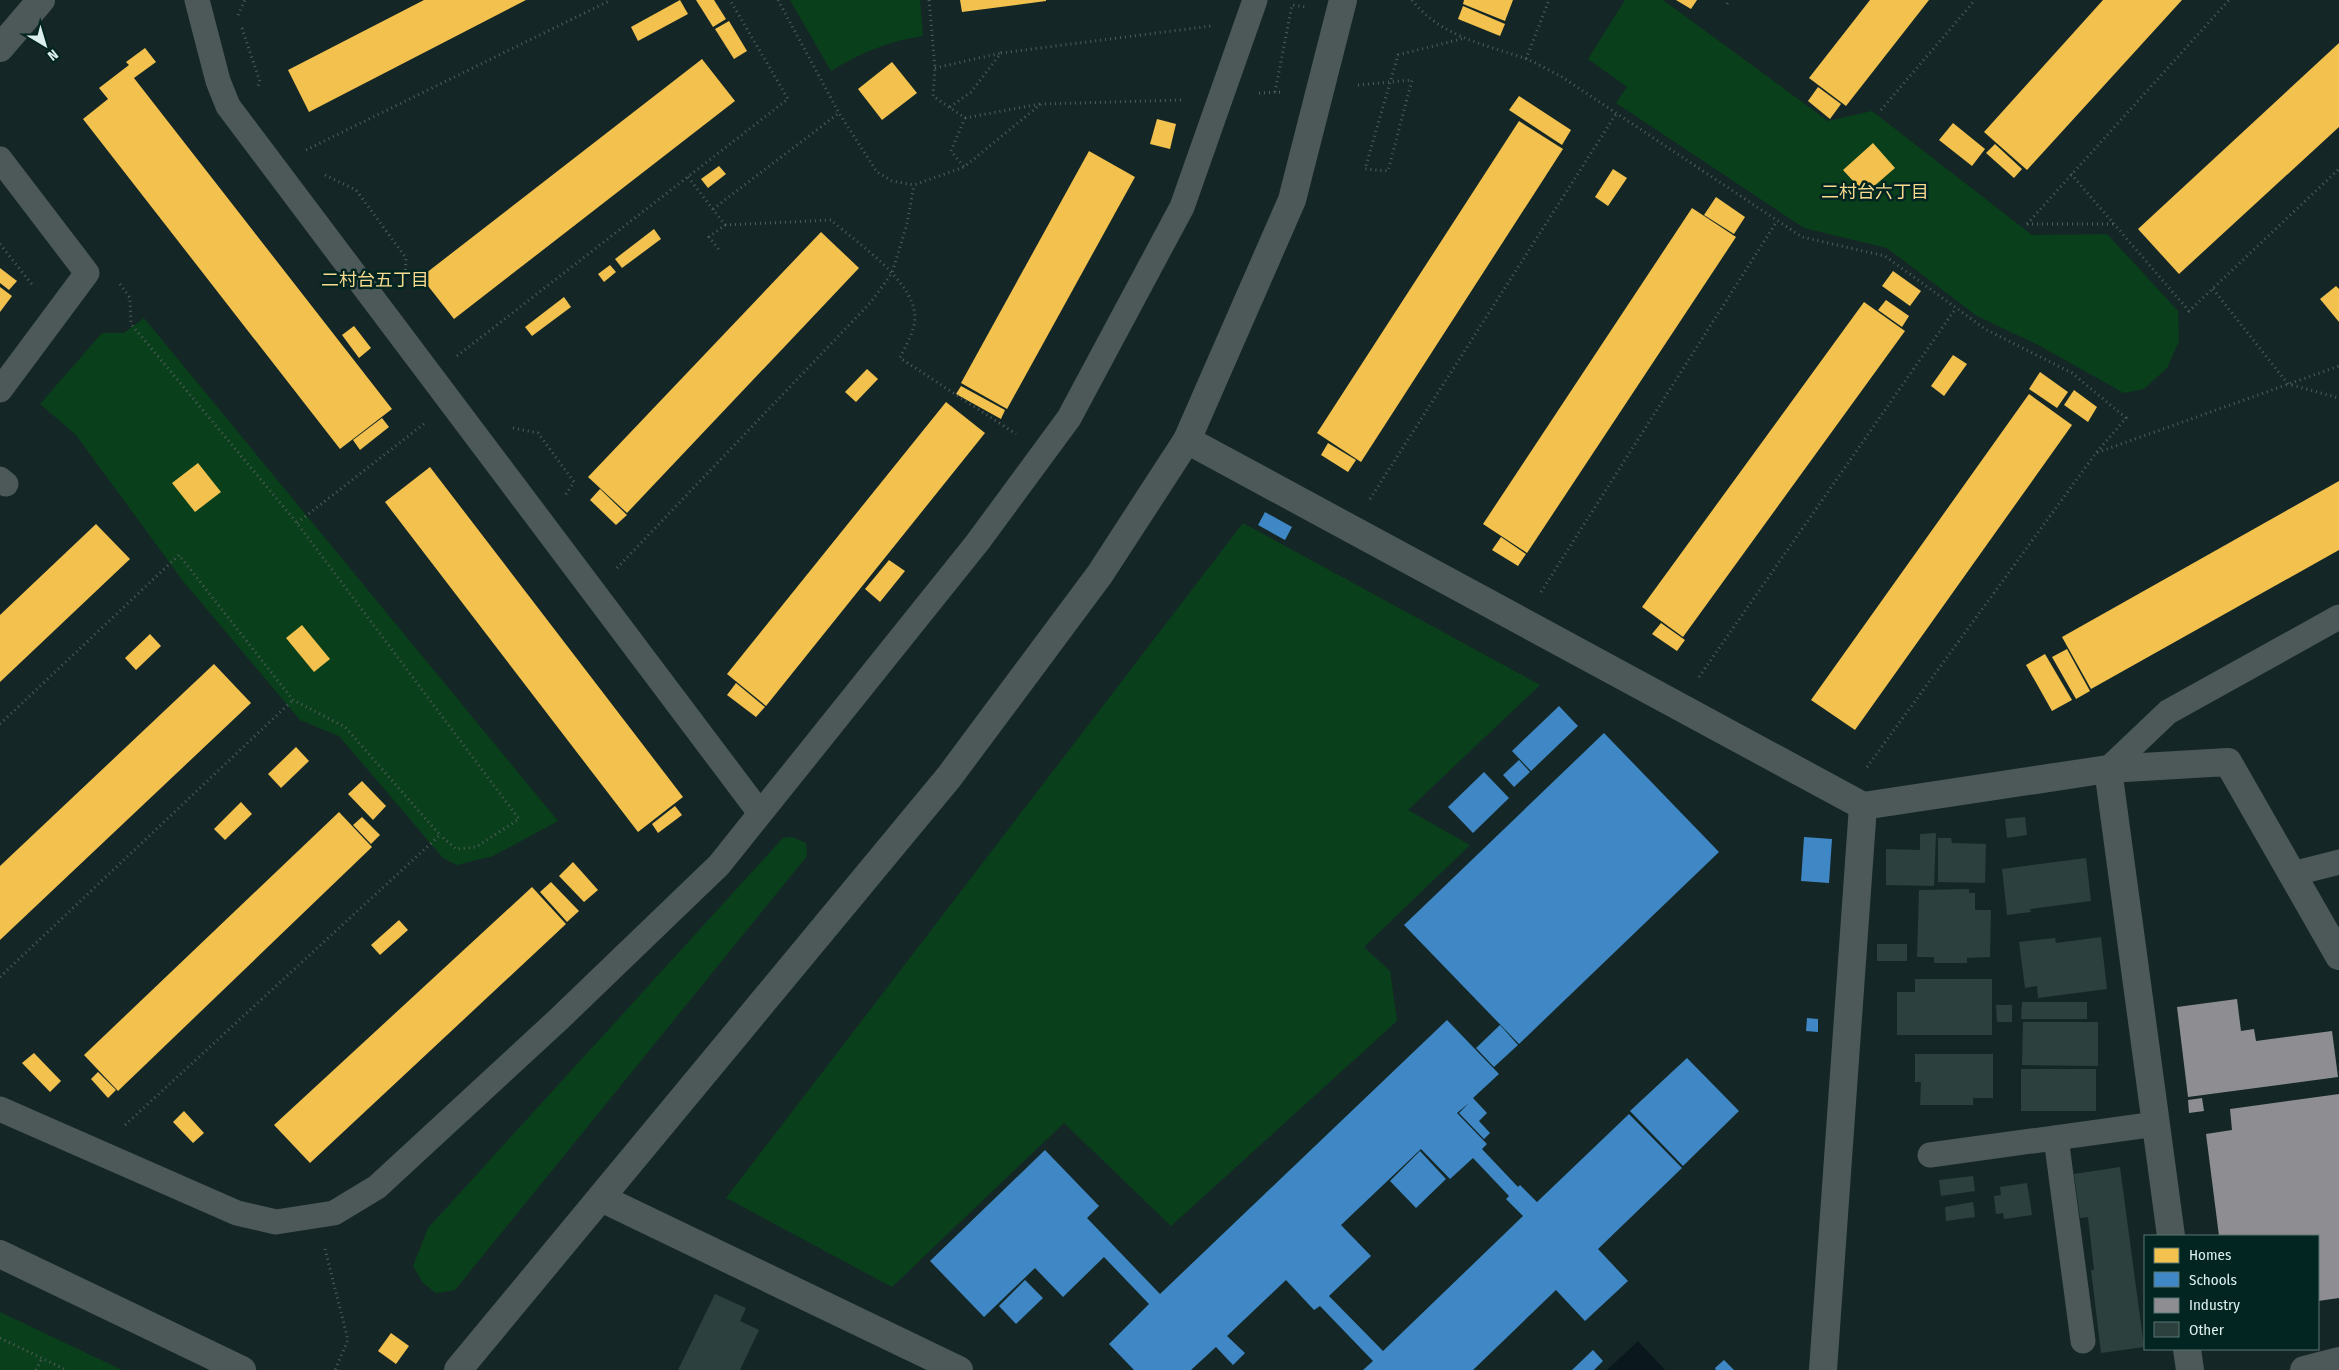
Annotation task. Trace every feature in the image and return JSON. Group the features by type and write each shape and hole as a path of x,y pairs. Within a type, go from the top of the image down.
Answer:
{"street":[{"path":"0,48 41,0"},
{"path":"458,1370 949,777 1100,574 1187,440 1292,200 1343,0"},
{"path":"1187,440 1863,806 2108,769 2228,762 2339,956"},
{"path":"2108,769 2171,1235"},
{"path":"1823,1370 1863,806"},
{"path":"602,1198 959,1370"},
{"path":"0,1254 242,1370"},
{"path":"2187,1350 2190,1370"},
{"path":"2304,1370 2339,1360"}],"lane":[{"path":"197,0 218,81 228,106 760,813"},
{"path":"0,1109 236,1213 276,1222 334,1213 377,1187 559,1019 712,872 977,543 1069,418 1182,207 1255,0"},
{"path":"0,159 87,273 0,390"},
{"path":"2108,769 2168,712 2339,617"},
{"path":"2292,874 2339,862"},
{"path":"1930,1154 2156,1124"},
{"path":"2056,1138 2083,1341"}],"path":[{"path":"245,0 237,13 260,82 256,88"},
{"path":"296,149 306,150 611,0"},
{"path":"456,356 788,99 730,0"},
{"path":"778,0 839,113 877,172 892,180 914,185 964,167 1041,104"},
{"path":"929,0 935,68 933,96 965,118 1041,104 1148,102 1187,99"},
{"path":"1412,0 1421,12 1438,26 1465,38 1526,59 1562,77 1802,237 1885,256 1985,329 2072,373 2126,418 2096,453 1865,769"},
{"path":"1526,59 1549,0"},
{"path":"1881,110 1975,0"},
{"path":"2114,224 2027,224 2229,0"},
{"path":"1275,92 1292,5 1311,8"},
{"path":"935,68 1001,53 1214,25"},
{"path":"1353,86 1412,80 1388,171 1365,169 1398,55 1465,38"},
{"path":"950,107 971,92 1001,53"},
{"path":"1256,94 1285,91"},
{"path":"713,209 839,113"},
{"path":"1366,506 1616,114"},
{"path":"964,167 951,152 965,118"},
{"path":"306,150 311,157"},
{"path":"320,169 324,174 356,190 406,258 404,286"},
{"path":"2071,174 2189,311 2339,169"},
{"path":"688,177 725,225"},
{"path":"617,575 614,571 871,302 892,273 907,224 914,185"},
{"path":"720,251 709,237 725,225 831,220 892,273 908,291 915,318 900,358 1016,434"},
{"path":"1536,599 1777,221"},
{"path":"0,724 179,555 293,700 344,727 440,835 456,849 476,847 519,819 297,522 131,324 130,298 118,282"},
{"path":"2213,289 2288,384 2339,398"},
{"path":"1693,685 1956,308"},
{"path":"451,349 462,363"},
{"path":"2096,453 2339,366"},
{"path":"297,522 452,403"},
{"path":"508,427 538,433 574,482 562,500"},
{"path":"0,977 293,700"},
{"path":"129,1130 123,1127 440,835"},
{"path":"316,1216 348,1340 335,1370"},
{"path":"0,1338 66,1370"},
{"path":"36,1370 42,1358"}],"green space":[{"path":"790,0 920,0 923,36 898,41 875,49 831,71"},
{"path":"1625,0 1663,0 1828,121 1872,111 2032,235 2107,234 2178,311 2179,341 2167,368 2144,389 2124,393 2038,345 1977,316 1887,248 1804,228 1616,103 1627,87 1588,59"},
{"path":"144,318 558,821 493,856 457,865 443,858 339,736 300,720 183,581 76,435 40,404 102,333 124,333"},
{"path":"1243,523 1540,685 1408,810 1470,845 1364,947 1390,971 1397,1021 1171,1226 1064,1123 892,1287 726,1198"},
{"path":"792,837 806,843 807,856 455,1290 436,1293 423,1283 413,1266 428,1228 783,838"},
{"path":"0,1312 122,1370 0,1370"}],"shaded area":[{"path":"1638,1341 1665,1370 1607,1370"}],"building: Homes":[{"path":"424,0 526,0 309,112 288,70"},
{"path":"680,0 688,14 638,41 631,27"},
{"path":"696,0 714,0 726,19 713,27"},
{"path":"960,0 1046,0 1046,1 962,12"},
{"path":"1464,0 1513,0 1505,21 1463,4"},
{"path":"1676,0 1697,0 1691,9"},
{"path":"1870,0 1929,0 1846,106 1809,78"},
{"path":"2103,0 2182,0 2027,170 1984,132"},
{"path":"1463,6 1505,24 1500,36 1458,19"},
{"path":"729,21 747,51 734,59 715,29"},
{"path":"2339,43 2339,127 2179,274 2138,229"},
{"path":"145,48 156,62 134,78 392,409 340,449 83,119 108,99 99,88 129,65 126,62"},
{"path":"702,59 735,101 454,319 421,277"},
{"path":"892,62 917,93 882,120 858,89"},
{"path":"1818,87 1841,104 1830,119 1808,101"},
{"path":"1519,96 1571,130 1562,145 1509,110"},
{"path":"1157,119 1176,124 1170,149 1150,144"},
{"path":"1519,121 1563,149 1361,462 1317,433"},
{"path":"1953,123 1985,149 1972,166 1939,140"},
{"path":"1873,143 1895,168 1865,194 1843,170"},
{"path":"1995,144 2022,169 2014,178 1986,153"},
{"path":"1089,151 1135,177 1007,409 961,383"},
{"path":"719,166 726,174 708,188 701,179"},
{"path":"1613,169 1627,178 1608,206 1595,197"},
{"path":"1716,197 1745,217 1734,234 1704,215"},
{"path":"1692,208 1736,237 1527,553 1483,524"},
{"path":"654,229 661,239 622,268 615,259"},
{"path":"821,232 859,268 627,513 588,477"},
{"path":"610,265 616,272 604,282 598,274"},
{"path":"0,268 17,281 9,290 0,283"},
{"path":"1893,271 1921,291 1910,306 1882,286"},
{"path":"2336,286 2339,289 2339,322 2320,299"},
{"path":"0,287 12,296 0,312"},
{"path":"564,297 571,307 532,336 525,327"},
{"path":"1886,300 1909,316 1902,327 1878,310"},
{"path":"1864,302 1905,331 1683,637 1642,607"},
{"path":"354,326 371,348 359,358 342,335"},
{"path":"1953,355 1967,364 1944,396 1931,386"},
{"path":"867,369 878,379 856,402 845,392"},
{"path":"2040,372 2068,392 2057,408 2029,389"},
{"path":"961,386 1005,410 1001,419 956,394"},
{"path":"2074,390 2097,407 2088,422 2064,405"},
{"path":"2029,394 2072,425 1855,730 1811,700"},
{"path":"946,402 985,433 766,706 727,674"},
{"path":"382,418 389,427 360,450 353,440"},
{"path":"1328,443 1356,460 1348,472 1321,455"},
{"path":"198,463 221,492 195,512 172,483"},
{"path":"430,467 683,797 638,832 385,502"},
{"path":"2339,481 2339,550 2091,689 2062,637"},
{"path":"600,489 627,515 616,525 590,500"},
{"path":"96,524 130,559 0,682 0,615"},
{"path":"1501,537 1526,554 1518,566 1492,550"},
{"path":"889,560 905,571 880,602 865,589"},
{"path":"1661,623 1685,640 1677,651 1652,634"},
{"path":"302,625 330,659 314,672 286,638"},
{"path":"150,634 161,646 136,670 125,658"},
{"path":"2067,649 2090,691 2076,699 2052,657"},
{"path":"2045,654 2072,700 2052,711 2026,665"},
{"path":"214,664 251,703 0,940 0,866"},
{"path":"736,683 765,707 756,717 727,695"},
{"path":"296,747 309,761 281,788 268,774"},
{"path":"362,781 386,806 373,820 348,794"},
{"path":"241,802 252,814 225,840 214,829"},
{"path":"675,806 682,815 658,833 652,824"},
{"path":"339,812 372,847 118,1091 84,1055"},
{"path":"362,817 380,835 371,844 353,825"},
{"path":"573,862 598,890 584,902 559,876"},
{"path":"551,882 579,911 567,922 540,892"},
{"path":"532,887 566,924 310,1163 274,1125"},
{"path":"399,920 408,930 380,955 371,945"},
{"path":"34,1053 61,1081 50,1092 22,1063"},
{"path":"98,1072 116,1090 108,1098 91,1079"},
{"path":"184,1111 204,1133 193,1143 173,1122"},
{"path":"391,1333 409,1346 396,1364 378,1351"}],"building: Schools":[{"path":"1265,512 1292,527 1285,540 1258,525"},
{"path":"1559,706 1578,726 1531,771 1512,751"},
{"path":"1604,733 1719,852 1519,1044 1404,925"},
{"path":"1519,760 1530,772 1514,787 1503,775"},
{"path":"1484,772 1509,798 1473,833 1448,807"},
{"path":"1804,837 1832,839 1829,883 1801,881"},
{"path":"1807,1018 1818,1019 1818,1032 1806,1031"},
{"path":"1447,1020 1499,1074 1473,1098 1487,1113 1479,1121 1490,1133 1484,1139 1459,1113 1469,1103 1457,1113 1487,1144 1482,1149 1518,1187 1520,1185 1537,1202 1629,1114 1682,1168 1598,1249 1628,1281 1585,1321 1556,1290 1473,1370 1363,1370 1373,1361 1320,1306 1314,1310 1286,1280 1227,1336 1245,1353 1233,1365 1216,1347 1191,1370 1134,1370 1109,1344 1149,1304 1104,1257 1063,1297 1035,1268 984,1317 930,1261 1045,1150 1099,1206 1087,1218 1160,1294","holes":["1421,1149 1450,1179 1473,1158 1509,1196 1506,1199 1523,1216 1383,1351 1329,1296 1371,1256 1341,1225"]},
{"path":"1500,1025 1518,1045 1494,1067 1476,1048"},
{"path":"1687,1058 1739,1111 1683,1166 1630,1111"},
{"path":"1420,1151 1446,1179 1416,1208 1390,1181"},
{"path":"1025,1280 1043,1298 1016,1324 999,1306"},
{"path":"1593,1350 1603,1361 1594,1370 1572,1370"},
{"path":"1724,1360 1734,1370 1716,1370 1715,1368"}],"building: Industry":[{"path":"2237,999 2241,1031 2254,1029 2256,1041 2332,1031 2338,1077 2188,1097 2177,1007"},
{"path":"2339,1094 2339,1298 2319,1301 2319,1235 2219,1235 2206,1134 2232,1130 2230,1109"},
{"path":"2202,1098 2204,1111 2189,1113 2188,1100"}],"building: Other":[{"path":"2025,817 2027,835 2007,838 2005,819"},
{"path":"1936,833 1934,886 1886,885 1886,849 1920,850 1920,834"},
{"path":"1938,838 1951,838 1952,843 1986,844 1985,883 1938,882"},
{"path":"2086,858 2091,901 2030,909 2031,912 2007,915 2002,869"},
{"path":"1969,889 1969,893 1975,893 1975,910 1991,910 1990,957 1967,958 1967,963 1934,963 1934,957 1917,957 1919,890"},
{"path":"2101,937 2107,989 2038,998 2037,986 2025,988 2019,942 2055,938 2056,943"},
{"path":"1877,944 1907,944 1907,961 1877,961"},
{"path":"1915,979 1992,979 1992,1035 1897,1035 1897,992 1915,992"},
{"path":"2022,1002 2087,1002 2087,1019 2021,1019"},
{"path":"1996,1005 2012,1005 2012,1022 1997,1022"},
{"path":"2023,1022 2098,1022 2098,1066 2022,1065"},
{"path":"1915,1054 1993,1054 1993,1098 1973,1098 1973,1105 1920,1105 1921,1082 1915,1082"},
{"path":"2021,1069 2096,1069 2096,1111 2021,1111"},
{"path":"2120,1167 2144,1347 2101,1353 2091,1270 2094,1270 2088,1217 2080,1218 2074,1174"},
{"path":"1973,1176 1975,1191 1941,1196 1939,1180"},
{"path":"2027,1183 2032,1215 2004,1219 2003,1213 1996,1214 1994,1196 2001,1195 2000,1187"},
{"path":"1973,1202 1975,1217 1946,1221 1945,1207"},
{"path":"715,1294 746,1308 740,1321 759,1330 740,1370 678,1370"}],"district":[{"name":"二村台六丁目","path":"1875,192"},
{"name":"二村台五丁目","path":"375,280"}]}
